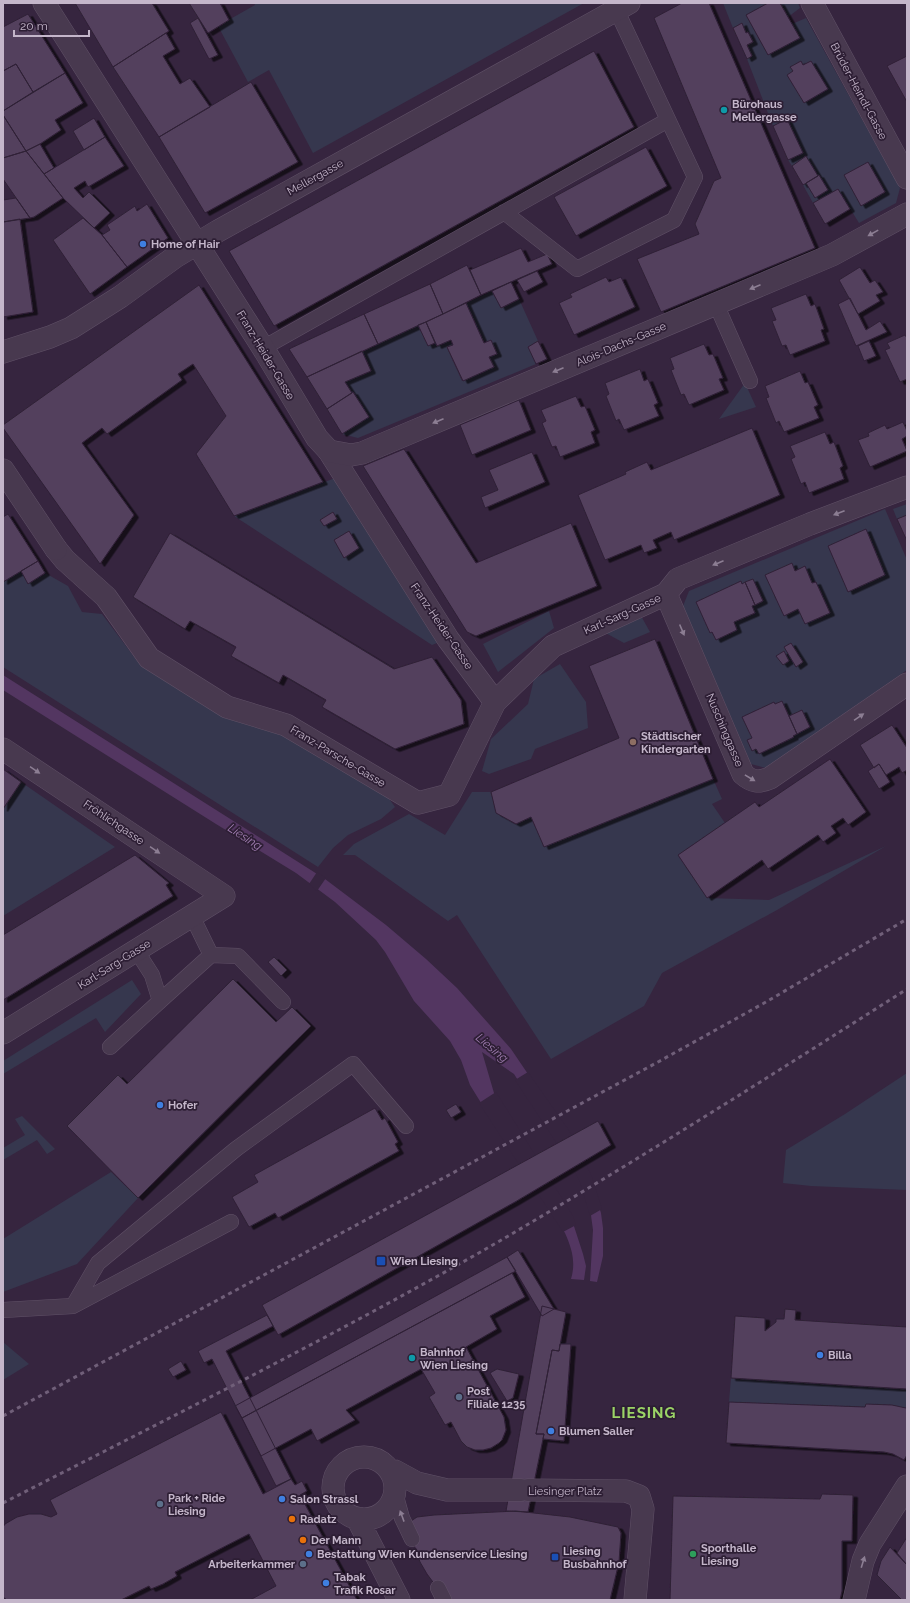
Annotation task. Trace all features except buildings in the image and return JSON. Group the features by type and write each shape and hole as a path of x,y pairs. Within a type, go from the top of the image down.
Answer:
{"street":[{"name":"Franz-Heider-Gasse","path":"44,3 263,348 312,430 329,451 448,639 495,702"},
{"name":"Brüder-Heindl-Gasse","path":"812,3 907,178"},
{"name":"Mellergasse","path":"3,352 50,337 71,328 120,297 175,257 218,231 623,6"},
{"name":"Alois-Dachs-Gasse","path":"329,451 339,454 356,454 387,442 832,255 907,214"},
{"name":"Franz-Parsche-Gasse","path":"3,470 56,549 65,560 106,597 149,658 227,707 286,725 418,803"},
{"name":"Karl-Sarg-Gasse","path":"418,803 449,795 495,702 553,646 666,594 678,579 810,524 907,487"},
{"name":"Nuschinggasse","path":"666,594 743,774 748,779 756,782 770,778 907,684"},
{"name":"Fröhlichgasse","path":"3,749 224,896"},
{"name":"Karl-Sarg-Gasse","path":"3,1033 224,896"},
{"name":"Liesinger Platz","path":"357,1518 344,1512 340,1508 333,1495 333,1481 338,1469 348,1460 360,1456 378,1459 392,1470 417,1483 447,1490 626,1491 639,1496 643,1509 635,1600"},
{"path":"357,1518 365,1519 381,1514 392,1501 395,1493 392,1470"},
{"path":"854,1600 863,1561 870,1544 907,1486"},
{"path":"357,1518 399,1600"}],"lane":[{"path":"504,212 577,269 674,220 695,177 668,120 623,6"},
{"path":"263,348 668,120"},
{"path":"716,304 750,381"},
{"path":"192,916 211,955"},
{"path":"136,950 152,975 160,1001"},
{"path":"110,1047 211,955 238,956 283,1002"},
{"path":"73,1306 98,1263 236,1149 353,1064 406,1126"},
{"path":"3,1310 73,1306 231,1222"},
{"path":"395,1493 402,1518 412,1539"}],"shaded area":[{"path":"254,3 584,3 313,153 269,70 248,82 218,26 255,5"},
{"path":"723,3 768,3 746,15 768,55 800,38 792,24 806,18 900,188 896,203 859,223 838,189 813,203 803,185 806,183 815,198 828,190 806,157 792,166 788,160 802,153 787,120 773,126 747,59 752,56 747,45 753,42 748,32 746,33 742,23 733,28"},
{"path":"780,3 798,3 800,8 788,17"},
{"path":"492,291 501,308 519,299 538,341 528,347 536,364 358,438 342,434 352,393 345,382 371,371 362,351 418,325 428,346 435,343 437,346 451,340 453,345 447,348 462,381 493,367 489,357 497,354 491,340 484,343 466,303"},
{"path":"745,383 756,407 719,419"},
{"path":"338,477 442,641 432,645 234,516"},
{"path":"907,504 907,515 897,519 893,509"},
{"path":"885,509 907,560 907,670 766,768 751,764 683,606 689,591"},
{"path":"21,571 28,584 45,573 68,586 82,612 102,614 141,666 225,717 282,732 385,793 395,807 381,819 348,835 333,848 318,867 3,667 3,582"},
{"path":"549,611 554,628 498,672 483,644"},
{"path":"640,614 650,632 624,643 602,631"},
{"path":"560,664 586,702 588,728 535,749 531,759 489,774 482,771 491,739 528,704 534,679"},
{"path":"713,779 722,799 712,804 725,823 678,855 707,898 769,900 886,846 777,910 662,973 644,1006 551,1059 457,915 448,921 355,855 343,855 354,844 409,814 445,835 472,792 491,792 496,813 516,824 531,817 544,846"},
{"path":"21,782 115,847 3,916 3,809"},
{"path":"132,980 141,994 105,1032 96,1018 3,1074 3,1061"},
{"path":"907,1073 907,1190 811,1186 783,1183 786,1150 845,1114"},
{"path":"22,1116 55,1149 47,1154 37,1140 3,1160 3,1148 25,1135 15,1119"},
{"path":"111,1172 138,1198 77,1264 3,1292 3,1239"},
{"path":"3,1342 29,1364 3,1380"},
{"path":"731,1378 907,1389 907,1409 892,1405 866,1404 865,1407 729,1402"}],"water":[{"name":"Liesing","path":"3,675 325,879 386,925 457,988 511,1049 570,1136 590,1178 601,1213 603,1228 603,1256 597,1282 590,1281 593,1230 590,1208 582,1181 514,1074 482,1052 494,1093 571,1217 586,1266 584,1280 571,1279 573,1261 570,1245 565,1233 470,1085 461,1060 450,1041 414,1001 385,952 376,940 335,902 296,873 3,690"}],"pier":[{"path":"317,872 326,878 317,891 309,884"},
{"path":"528,1072 572,1135 592,1177 602,1209 590,1216 580,1182 573,1168 515,1080"},
{"path":"496,1092 573,1216 576,1225 563,1232 479,1103"}],"railway":[{"path":"3,1416 658,1062 766,1002 907,919"},
{"path":"3,1503 314,1343 498,1242 652,1149 907,989"}],"place":[{"name":"Bürohaus Mellergasse","path":"724,110"},
{"name":"Home of Hair","path":"143,244"},
{"name":"Städtischer Kindergarten","path":"633,742"},
{"name":"Hofer","path":"160,1105"},
{"name":"Wien Liesing","path":"381,1261"},
{"name":"Billa","path":"820,1355"},
{"name":"Bahnhof Wien Liesing","path":"412,1358"},
{"name":"Post Filiale 1235","path":"459,1397"},
{"name":"Blumen Saller","path":"551,1431"},
{"name":"Salon Strassl","path":"282,1499"},
{"name":"Park + Ride Liesing","path":"160,1504"},
{"name":"Radatz","path":"292,1519"},
{"name":"Der Mann","path":"303,1540"},
{"name":"Bestattung Wien Kundenservice Liesing","path":"309,1554"},
{"name":"Sporthalle Liesing","path":"693,1554"},
{"name":"Liesing Busbahnhof","path":"555,1557"},
{"name":"Arbeiterkammer","path":"303,1564"},
{"name":"Tabak Trafik Rosar","path":"326,1583"}],"district":[{"name":"LIESING","path":"644,1413"}]}
